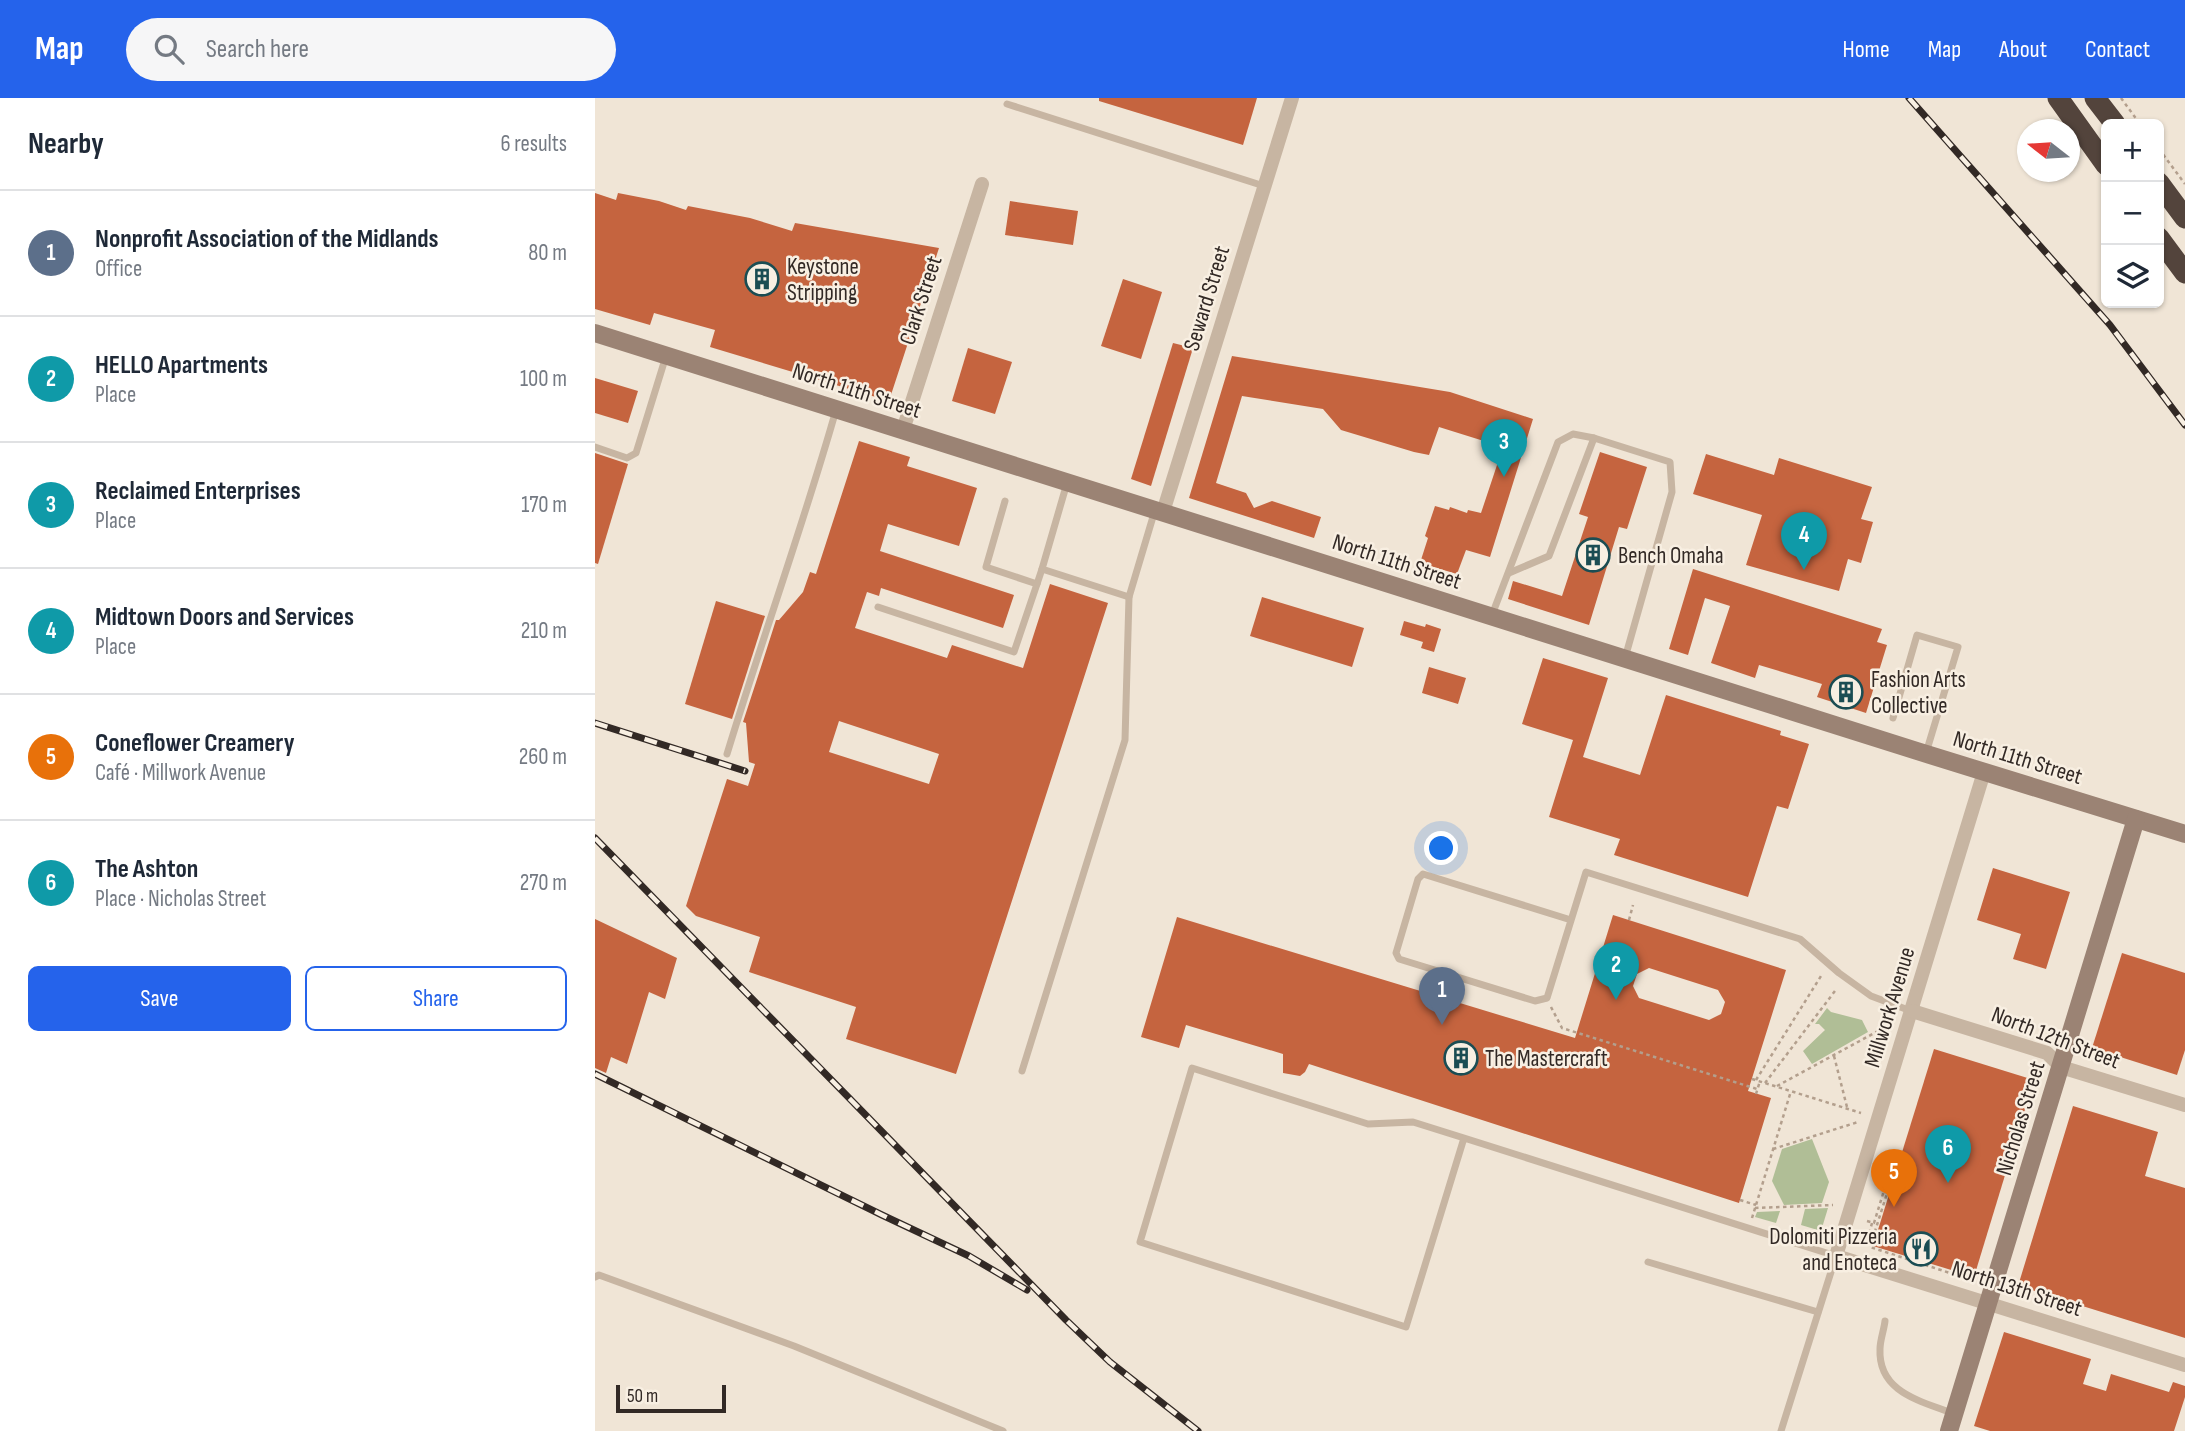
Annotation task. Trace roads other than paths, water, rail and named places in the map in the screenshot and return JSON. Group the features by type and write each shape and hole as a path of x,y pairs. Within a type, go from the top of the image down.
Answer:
{"highway":[{"path":"2058,98 2101,158"},
{"path":"2095,98 2111,119"},
{"path":"2164,190 2185,218"},
{"path":"2164,245 2185,272"}],"street":[{"name":"Seward Street","path":"1159,511 1292,98"},
{"name":"Clark Street","path":"903,430 982,184"},
{"name":"North 11th Street","path":"595,333 2185,834"},
{"name":"Millwork Avenue","path":"1836,1256 1984,772"},
{"name":"Nicholas Street","path":"1952,1423 2136,819"},
{"name":"North 12th Street","path":"1912,1011 2047,1052 2061,1067 2185,1105"},
{"name":"North 13th Street","path":"1836,1256 2185,1365"}],"lane":[{"path":"1007,104 1265,186"},
{"path":"595,447 627,458 636,453 666,355"},
{"path":"727,754 820,468 836,409"},
{"path":"1491,617 1558,442 1573,434 1594,438 1670,462 1672,492 1625,659"},
{"path":"1509,573 1549,556 1594,438"},
{"path":"878,607 1014,652 1068,482"},
{"path":"1005,501 986,567 1037,584"},
{"path":"1022,1071 1125,740 1129,597 1159,511"},
{"path":"1042,569 1129,597"},
{"path":"1893,718 1917,635 1958,647 1926,754"},
{"path":"1571,919 1423,874 1418,879 1396,953 1399,959 1535,1001 1547,998 1586,872 1800,939 1871,996 1912,1011"},
{"path":"1464,1138 1406,1327 1140,1242 1192,1068 1367,1124 1413,1122 1464,1138 1836,1256 1781,1431"},
{"path":"1648,1262 1818,1312"},
{"path":"595,1277 599,1275 794,1346 1003,1431"},
{"path":"1885,1321 1879,1350 1883,1371 1899,1392 1952,1423"}],"railway":[{"path":"1909,98 2110,325 2185,425"},
{"path":"595,723 745,771"},
{"path":"595,838 1066,1320 1110,1362 1198,1431"},
{"path":"595,1074 969,1256 1027,1290"}],"place":[{"name":"Keystone Stripping","path":"762,279"},
{"name":"Reclaimed Enterprises","path":"1504,477"},
{"name":"Bench Omaha","path":"1593,555"},
{"name":"Midtown Doors and Services","path":"1804,570"},
{"name":"Fashion Arts Collective","path":"1846,692"},
{"name":"HELLO Apartments","path":"1616,1000"},
{"name":"Nonprofit Association of the Midlands","path":"1442,1025"},
{"name":"The Mastercraft","path":"1461,1058"},
{"name":"The Ashton","path":"1948,1183"},
{"name":"Coneflower Creamery","path":"1894,1207"},
{"name":"Dolomiti Pizzeria and Enoteca","path":"1921,1249"}]}
